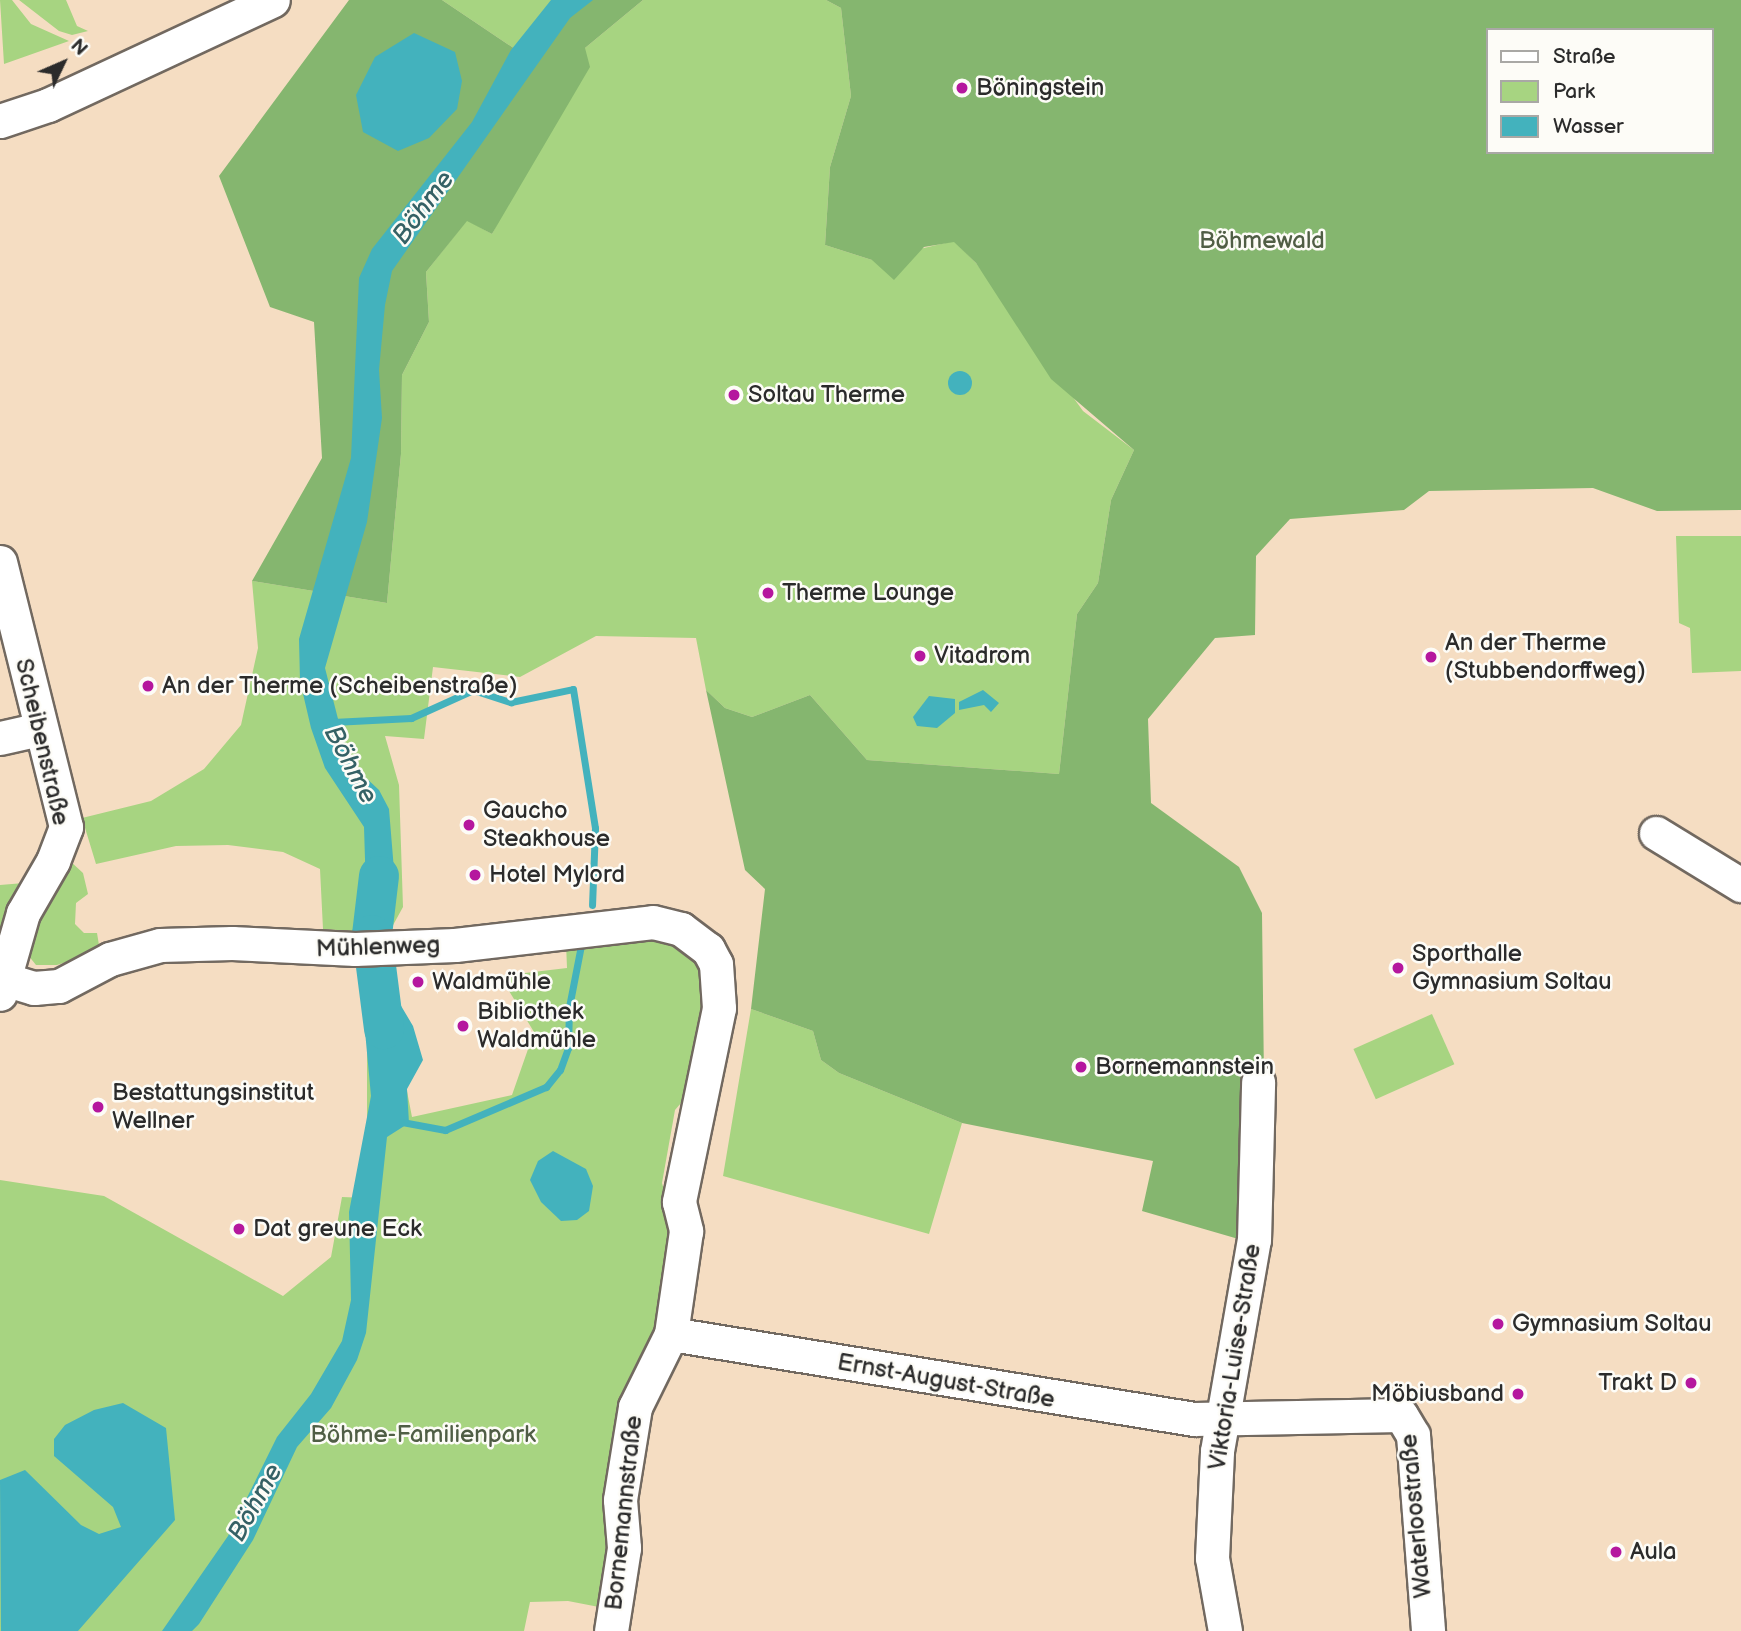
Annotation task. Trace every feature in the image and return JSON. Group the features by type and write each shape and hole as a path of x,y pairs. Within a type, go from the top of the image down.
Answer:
{"street":[{"path":"0,121 48,105 273,0"},
{"name":"Scheibenstraße","path":"0,562 66,827 53,861 28,901 2,987"},
{"path":"0,738 40,729"},
{"path":"1656,833 1741,885"},
{"name":"Mühlenweg","path":"2,987 59,986 110,959 160,945 232,943 355,949 512,940 653,922 681,929 708,949 721,992"},
{"name":"Bornemannstraße","path":"611,1631 624,1548 620,1500 635,1407 671,1334 686,1231 679,1202 697,1101 707,1083 721,992"},
{"name":"Viktoria-Luise-Straße","path":"1225,1631 1212,1558 1222,1420 1254,1240 1258,1082"},
{"name":"Ernst-August-Straße","path":"671,1334 1111,1408 1222,1420"},
{"name":"Waterloostraße","path":"1222,1420 1392,1412 1401,1415 1413,1435 1417,1524 1429,1631"}],"green space":[{"path":"0,0 12,0 31,24 69,41 4,64"},
{"path":"19,0 66,0 77,26 88,31 72,35 59,31"},
{"path":"349,0 442,0 518,51 558,0 643,0 585,48 590,67 492,234 467,221 426,272 429,322 402,375 401,454 387,603 252,581 322,458 314,322 270,307 219,176"},
{"path":"442,0 558,0 518,51"},
{"name":"Böhme-Familienpark","path":"643,0 826,0 841,8 851,96 830,167 825,245 872,260 954,241 976,263 1083,411 1134,450 1111,500 1098,583 1077,614 1059,774 867,760 810,695 752,717 725,708 706,690 696,638 596,636 520,677 433,667 424,739 385,736 399,785 403,907 392,927 394,1024 412,1117 512,1095 534,1032 500,976 567,968 566,943 633,934 685,944 710,979 699,1082 675,1110 662,1183 675,1229 599,1607 568,1601 530,1602 524,1631 0,1631 0,1180 104,1196 283,1296 331,1257 342,1197 367,1198 367,1000 352,931 323,929 320,869 283,852 228,845 176,846 96,864 82,818 151,801 204,769 241,725 258,648 252,581 387,603 401,454 402,375 429,322 426,272 467,220 492,234 585,48"},
{"name":"Böhmewald","path":"826,0 1741,0 1741,510 1657,511 1593,488 1429,491 1404,510 1290,519 1256,556 1255,635 1215,638 1148,719 1151,803 1239,867 1262,913 1266,1247 1142,1211 1153,1161 962,1123 839,1073 821,1060 813,1031 751,1009 765,889 745,870 706,690 725,708 752,717 810,695 867,760 1059,774 1077,614 1098,583 1111,500 1134,450 1051,379 976,263 954,242 924,247 894,280 872,260 825,245 830,167 851,96 841,8"},
{"path":"1676,536 1741,536 1741,671 1692,673 1690,628 1679,623"},
{"path":"70,861 83,873 88,894 76,903 75,924 84,933 97,933 100,951 57,965 36,965 28,955 32,930"},
{"path":"24,883 0,952 0,885"},
{"path":"751,1009 813,1031 821,1060 839,1073 962,1123 929,1234 723,1176"},
{"path":"1432,1014 1454,1064 1376,1099 1353,1049"}],"water":[{"path":"551,0 593,0 570,18 392,271 385,305 379,370 382,418 367,522 325,668 349,762 379,790 389,809 394,870 388,927 361,930 366,892 364,827 325,768 311,728 300,681 299,639 351,458 359,278 372,249 472,122 511,50"},
{"path":"414,33 455,52 462,81 457,109 429,138 398,151 363,132 356,95 375,57"},
{"path":"960,371 969,374 972,383 969,392 960,395 951,392 948,383 951,374"},
{"path":"983,690 999,703 991,712 984,705 959,710 959,702"},
{"path":"929,696 955,699 955,713 937,728 917,726 913,717"},
{"path":"393,972 397,999 413,1026 423,1060 407,1089 409,1123 387,1137 366,1333 357,1360 331,1408 297,1447 253,1540 199,1624 192,1631 162,1631 228,1536 277,1437 311,1394 342,1341 351,1300 349,1212 371,1096 360,977"},
{"path":"553,1151 586,1169 593,1186 589,1211 577,1220 561,1221 541,1202 530,1180 538,1161"},
{"path":"123,1403 166,1428 175,1520 78,1631 1,1631 0,1480 25,1470 81,1525 99,1534 121,1527 113,1507 54,1456 54,1439 65,1425 94,1410"}],"waterway":[{"path":"333,722 411,718 473,690 511,702 573,689 595,828 592,905"},
{"name":"Böhme","path":"379,876 372,935 384,1029"},
{"path":"402,1122 445,1130 546,1087 560,1070 568,1048 569,1007 581,945"}],"place":[{"name":"Böningstein","path":"962,88"},
{"name":"Soltau Therme","path":"734,395"},
{"name":"Therme Lounge","path":"768,593"},
{"name":"Vitadrom","path":"920,656"},
{"name":"An der Therme (Stubbendorffweg)","path":"1431,657"},
{"name":"An der Therme (Scheibenstraße)","path":"148,686"},
{"name":"Gaucho Steakhouse","path":"469,825"},
{"name":"Hotel Mylord","path":"475,875"},
{"name":"Sporthalle Gymnasium Soltau","path":"1398,968"},
{"name":"Waldmühle","path":"418,982"},
{"name":"Bibliothek Waldmühle","path":"463,1026"},
{"name":"Bornemannstein","path":"1081,1067"},
{"name":"Bestattungsinstitut Wellner","path":"98,1107"},
{"name":"Dat greune Eck","path":"239,1229"},
{"name":"Gymnasium Soltau","path":"1498,1324"},
{"name":"Trakt D","path":"1691,1383"},
{"name":"Möbiusband","path":"1518,1394"},
{"name":"Aula","path":"1616,1552"}]}
